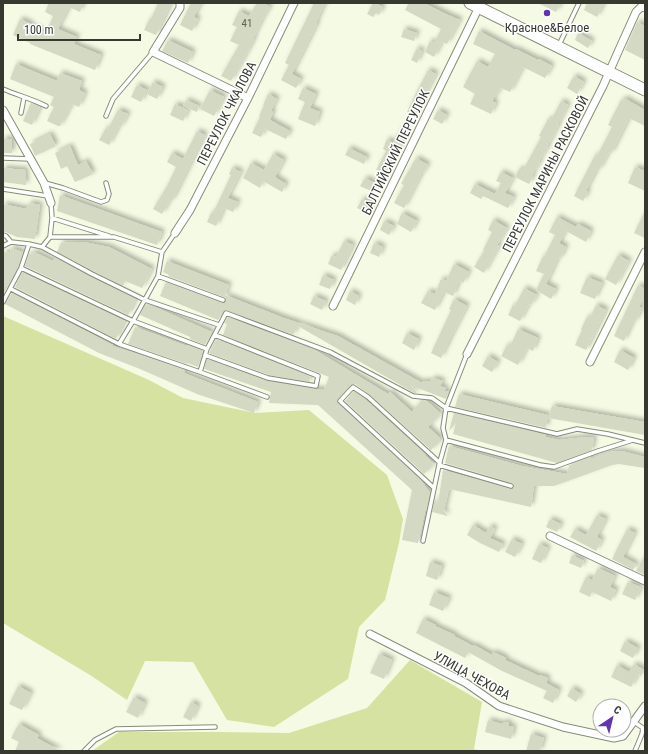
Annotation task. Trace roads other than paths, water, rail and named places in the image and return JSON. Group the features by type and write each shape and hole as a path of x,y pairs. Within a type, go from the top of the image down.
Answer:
{"main road":[{"path":"473,4 645,90"}],"street":[{"path":"180,3 180,8 153,52 248,98"},
{"name":"ПЕРЕУЛОК ЧКАЛОВА","path":"175,233 190,210 248,98 294,3"},
{"name":"БАЛТИЙСКИЙ ПЕРЕУЛОК","path":"333,306 473,4"},
{"name":"ПЕРЕУЛОК МАРИНЫ РАСКОВОЙ","path":"467,354 603,86 636,12 641,7 645,8"},
{"path":"3,110 44,183 51,203"},
{"path":"590,362 645,252"},
{"path":"550,536 645,581"},
{"name":"УЛИЦА ЧЕХОВА","path":"370,634 466,683 499,706 563,727 614,738 623,736 634,722"},
{"path":"634,722 645,706"}],"lane":[{"path":"558,46 579,3"},
{"path":"106,116 113,99 153,52"},
{"path":"3,89 24,98 32,99 46,106"},
{"path":"21,113 24,98"},
{"path":"3,158 30,159"},
{"path":"44,183 63,188 101,202 107,200 109,194 106,183"},
{"path":"3,189 48,196"},
{"path":"42,247 50,237 52,218 51,203"},
{"path":"52,218 162,252"},
{"path":"119,344 158,276 162,252 175,233"},
{"path":"3,235 6,236 11,242"},
{"path":"50,237 114,237"},
{"path":"3,246 11,242 42,247 145,300 219,325"},
{"path":"3,302 22,268 29,244"},
{"path":"22,268 133,321 207,349"},
{"path":"158,276 223,300"},
{"path":"11,289 119,344 200,372 267,398"},
{"path":"200,372 207,349 226,313 330,352 413,396 432,398 446,408 557,434 577,429 608,434 645,443"},
{"path":"205,355 268,378 316,386 318,376 215,335"},
{"path":"423,541 439,464 446,440 442,428 446,408 467,354"},
{"path":"434,488 340,401 353,387 368,397 439,464 511,486"},
{"path":"446,440 540,466 554,467 633,440"},
{"path":"634,722 643,728 635,751"},
{"path":"84,751 95,740 116,729 214,728"}],"place":[{"name":"Красное&Белое","path":"547,13"}]}
